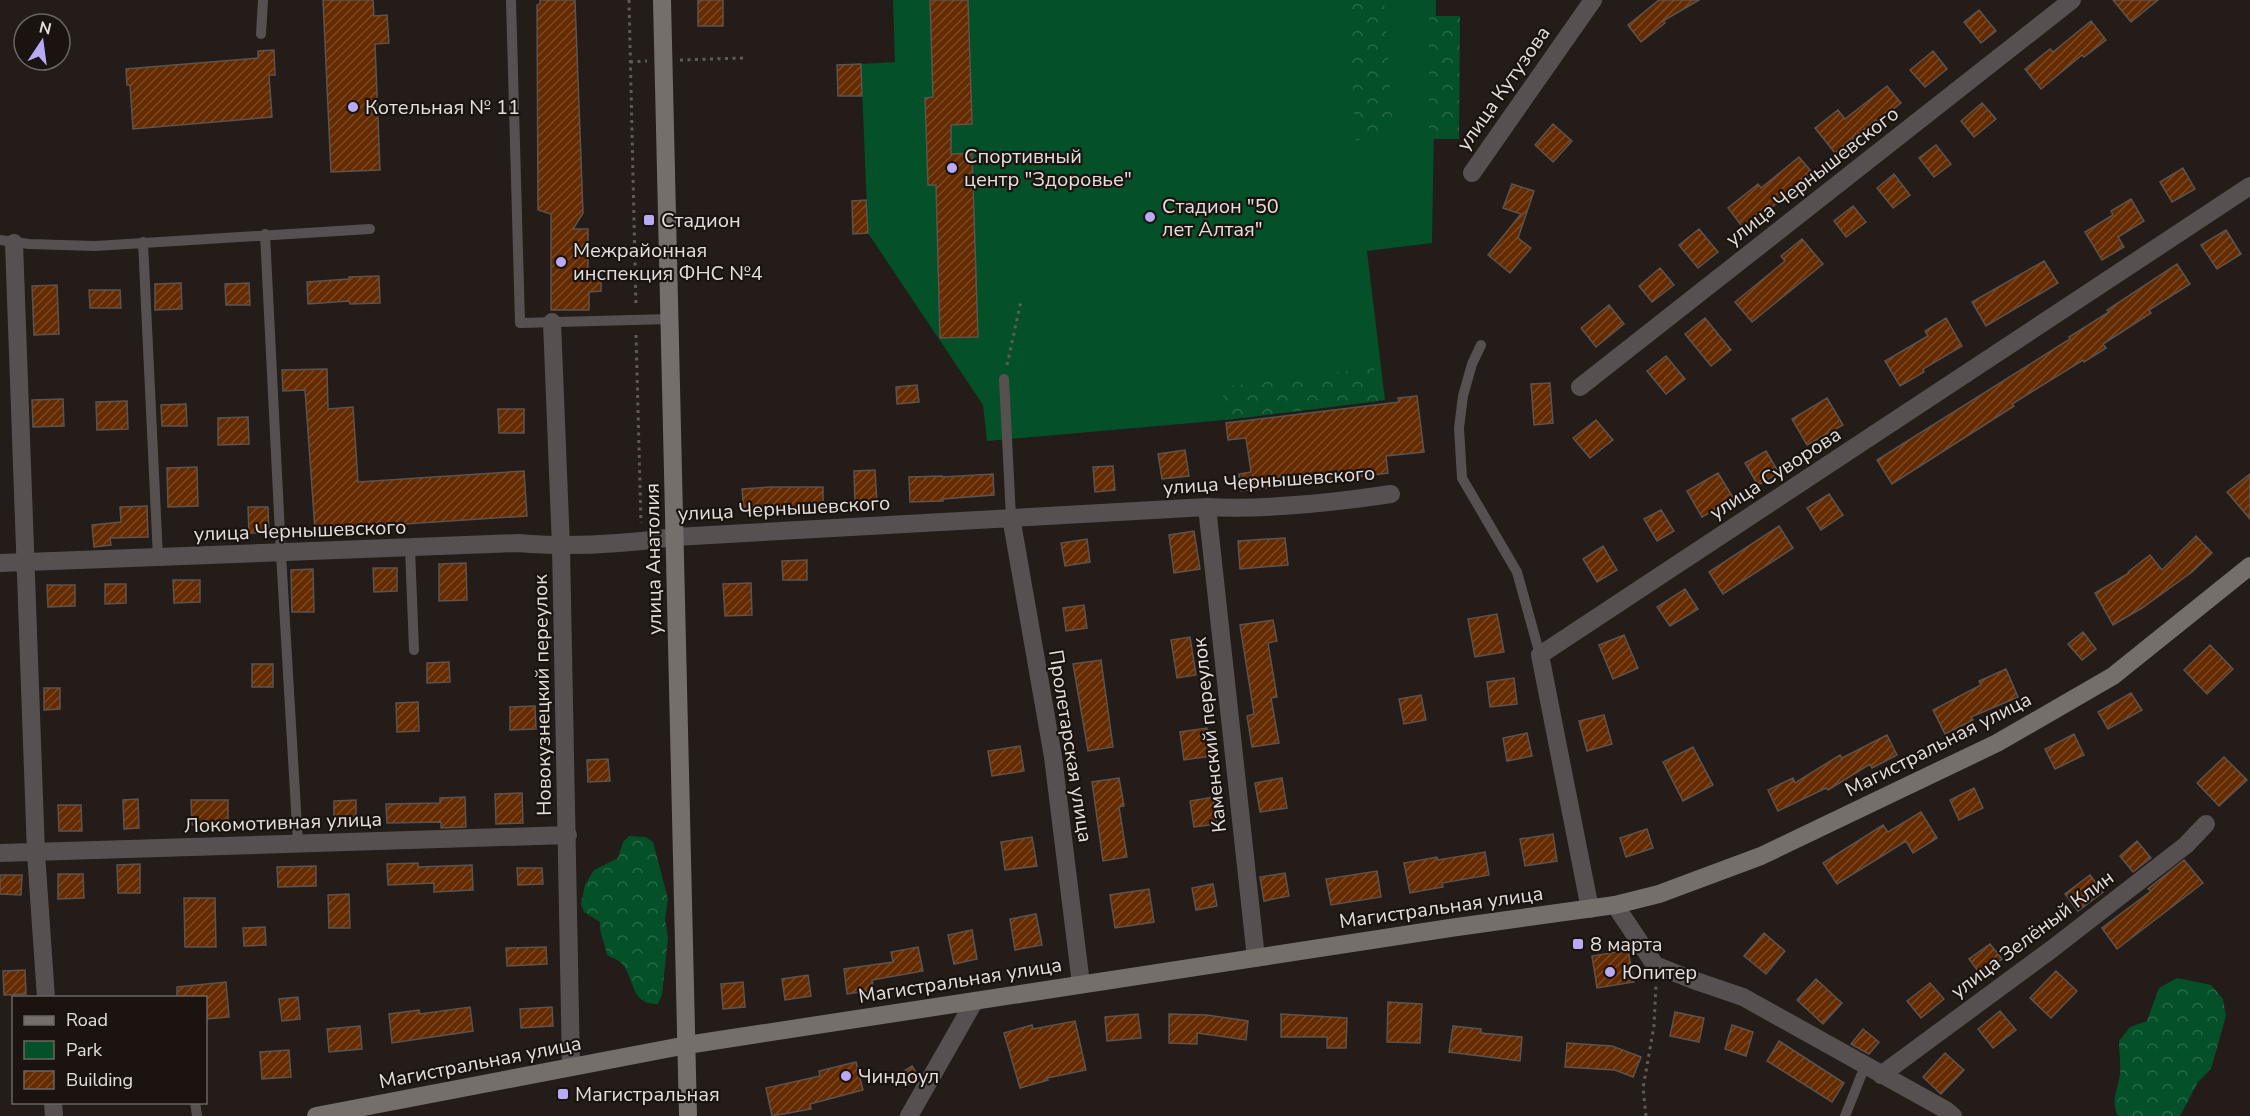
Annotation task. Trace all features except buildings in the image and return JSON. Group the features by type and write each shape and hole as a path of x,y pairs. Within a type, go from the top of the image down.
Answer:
{"street":[{"name":"улица Анатолия","path":"662,0 688,1116"},
{"name":"улица Кутузова","path":"1472,173 1593,0"},
{"name":"улица Чернышевского","path":"1580,387 2072,0"},
{"name":"улица Суворова","path":"1540,655 2250,186"},
{"path":"7,242 26,562 36,853 46,996"},
{"name":"Новокузнецкий переулок","path":"552,322 561,547 571,1067"},
{"name":"улица Чернышевского","path":"0,563 519,543 561,547 641,542 675,537 1011,517 1207,507 1232,509 1355,500 1391,494"},
{"name":"Каменский переулок","path":"1207,507 1256,958"},
{"name":"Пролетарская улица","path":"1011,517 1053,756 1081,984"},
{"name":"Магистральная улица","path":"316,1116 370,1111 571,1067 687,1045 1590,909 1659,894 1761,856 1997,743 2114,676 2250,566"},
{"path":"1540,655 1590,909"},
{"name":"улица Зелёный Клин","path":"1881,1075 2052,949 2186,845 2206,824"},
{"name":"Локомотивная улица","path":"0,853 568,835"},
{"path":"1615,905 1655,965 1743,997 1881,1075 1942,1113"},
{"path":"909,1116 974,1002"}],"lane":[{"path":"261,34 263,0"},
{"path":"511,0 520,323 670,319"},
{"path":"7,242 94,246 370,229"},
{"path":"265,234 280,554 298,844"},
{"path":"143,242 158,558"},
{"path":"1481,345 1472,364 1463,396 1459,428 1462,478 1517,572 1540,655"},
{"path":"1004,379 1011,517"},
{"path":"410,548 414,650"},
{"path":"1845,1116 1865,1066"}],"path":[{"path":"629,0 641,542"},
{"path":"630,62 744,58"},
{"path":"1004,379 1021,301"},
{"path":"1646,1116 1643,1088 1654,1026 1655,965"}],"green space":[{"name":"Стадион \"50 лет Алтая\"","path":"893,0 1436,0 1432,243 1367,251 1385,400 1215,421 987,441 983,405 868,233 861,64 895,62"},
{"path":"1348,0 1384,0 1393,132 1356,141"},
{"path":"1429,16 1460,16 1459,139 1429,139"},
{"path":"1374,368 1379,401 1226,420 1222,387"},
{"path":"629,836 646,837 653,842 668,899 665,919 668,938 662,995 658,1004 649,1003 638,996 623,965 607,955 600,922 584,912 581,904 585,885 594,870 618,858 623,842"},
{"path":"2177,978 2211,985 2223,999 2226,1016 2211,1069 2198,1082 2180,1116 2118,1116 2115,1100 2120,1074 2119,1041 2130,1027 2147,1021 2159,988"}],"place":[{"name":"Котельная № 11","path":"353,107"},
{"name":"Спортивный центр \"Здоровье\"","path":"952,168"},
{"name":"Стадион \"50 лет Алтая\"","path":"1150,217"},
{"name":"Стадион","path":"649,220"},
{"name":"Межрайонная инспекция ФНС №4","path":"561,262"},
{"name":"8 марта","path":"1578,944"},
{"name":"Юпитер","path":"1610,972"},
{"name":"Чиндоул","path":"846,1076"},
{"name":"Магистральная","path":"563,1094"}]}
